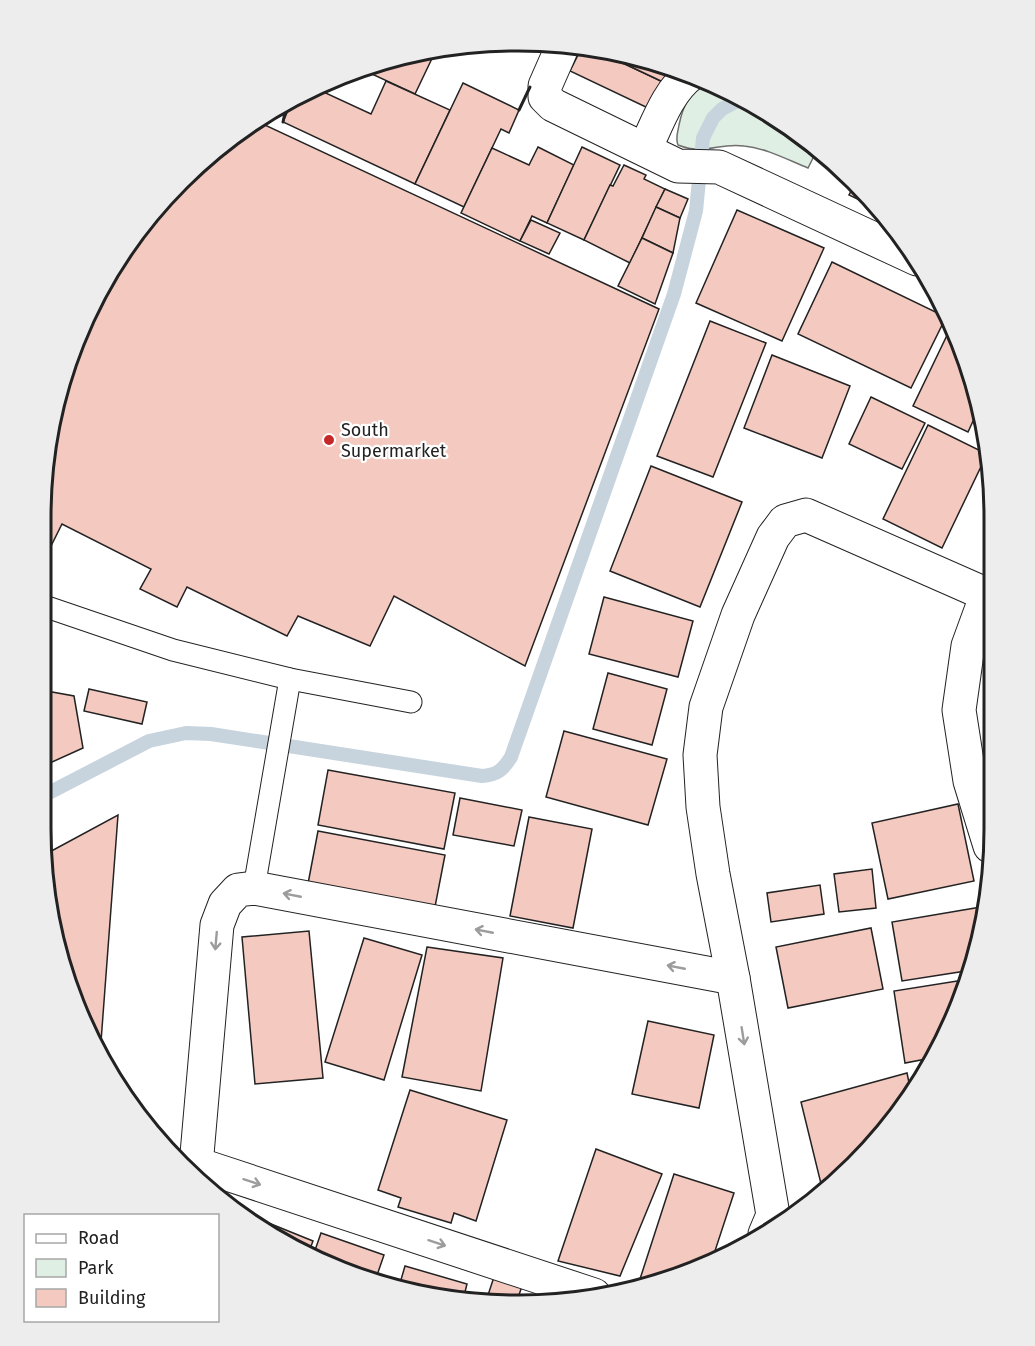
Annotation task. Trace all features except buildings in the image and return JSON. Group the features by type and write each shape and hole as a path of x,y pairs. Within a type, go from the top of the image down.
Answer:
{"street":[{"path":"559,53 545,86 544,92 549,101 678,166 719,167 900,251"},
{"path":"645,149 672,94 682,82"},
{"path":"771,1220 773,1215 733,978 712,874 703,807 700,755 706,707 738,615 773,537 785,521 807,515 984,593"},
{"path":"984,607 968,646 959,710 970,781 984,826"},
{"path":"196,1166 217,924 225,904 238,890 254,888 733,978"},
{"path":"204,1174 580,1291"}],"lane":[{"path":"51,608 173,651 290,679 411,702"},
{"path":"254,888 290,679"}],"green space":[{"path":"699,88 724,99 777,130 813,157 808,168 752,147 735,145 697,149 678,145 677,135 685,105"}],"waterway":[{"path":"51,792 149,741 186,733 211,734 482,776 496,773 502,768 511,757 674,294 696,211 703,138 713,118 722,109 733,103"}],"wall":[{"path":"519,110 530,87"},
{"path":"283,122 285,112"}],"place":[{"name":"South Supermarket","path":"329,440"}]}
